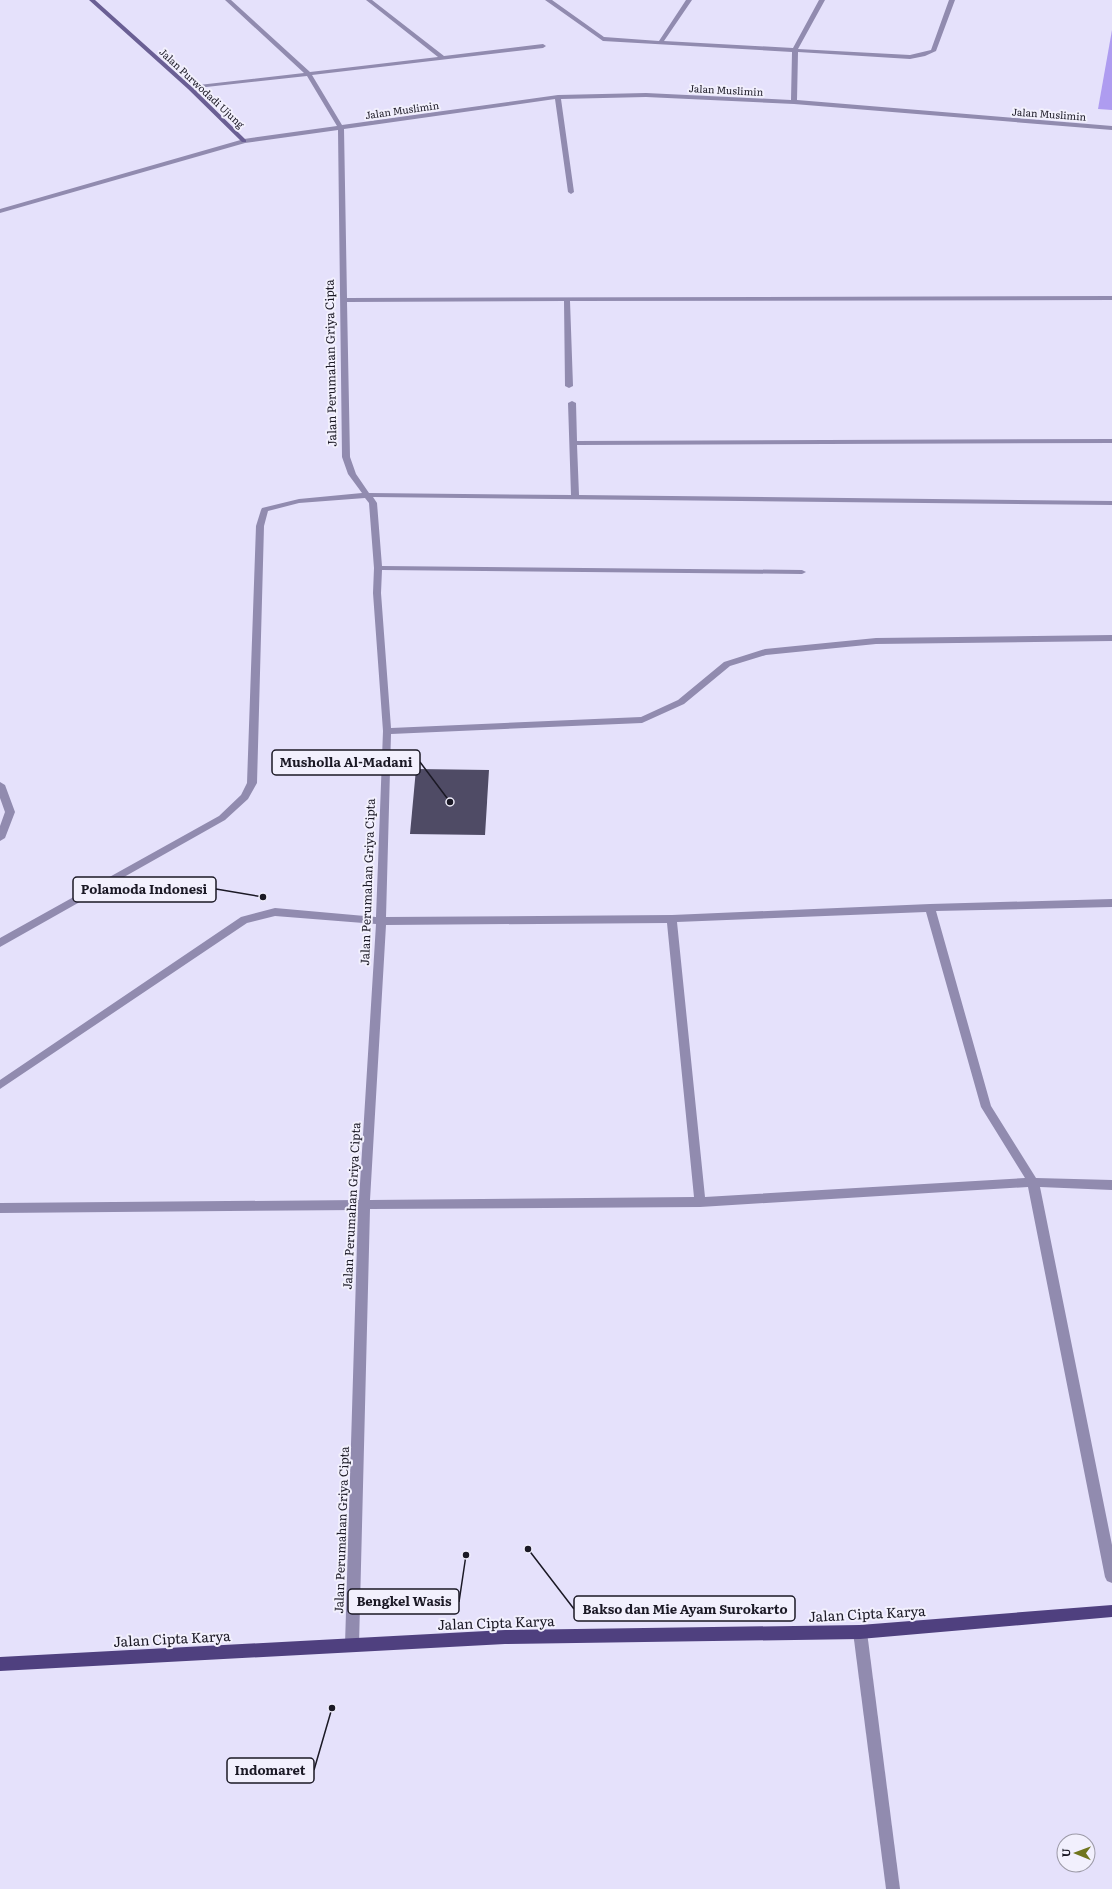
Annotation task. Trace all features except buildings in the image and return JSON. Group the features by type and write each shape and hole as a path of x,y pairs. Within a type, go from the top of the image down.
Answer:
{"main road":[{"name":"Jalan Cipta Karya","path":"0,1664 505,1637 860,1632 1112,1610"}],"street":[{"name":"Jalan Purwodadi Ujung","path":"92,0 190,88 244,141 341,128"},
{"path":"228,0 308,73 341,128"},
{"path":"370,0 443,58"},
{"path":"548,0 556,2 603,39 910,57 923,55 934,51 952,0"},
{"path":"660,43 689,0"},
{"path":"794,102 795,50 822,0"},
{"path":"190,88 543,46"},
{"name":"Jalan Muslimin","path":"341,128 558,97 646,95 794,102 1112,128"},
{"path":"558,97 571,192"},
{"name":"Jalan Perumahan Griya Cipta","path":"341,128 346,457 352,474 373,503 378,568 377,593 387,731 381,921 364,1205 352,1646"},
{"path":"0,212 244,141"},
{"path":"343,300 1112,298"},
{"path":"567,300 569,386"},
{"path":"572,403 575,497"},
{"path":"573,443 1112,441"},
{"path":"0,943 222,818 245,797 252,783 260,534 262,516 265,510 299,501 367,495 1112,503"},
{"path":"378,568 802,572"},
{"path":"387,731 642,720 681,702 726,664 765,652 876,641 1112,638"},
{"path":"0,785 10,812 0,838"},
{"path":"0,1085 244,920 275,912 381,921 672,919 930,908 1112,904"},
{"path":"930,908 986,1108 1033,1182 1112,1577"},
{"path":"672,919 700,1202"},
{"path":"0,1208 700,1202 1033,1182 1112,1185"},
{"path":"860,1632 893,1889"}],"shaded area":[{"path":"1112,30 1112,110 1098,109"}],"place":[{"name":"Musholla Al-Madani","path":"450,802"},
{"name":"Polamoda Indonesi","path":"263,897"},
{"name":"Bakso dan Mie Ayam Surokarto","path":"528,1549"},
{"name":"Bengkel Wasis","path":"466,1555"},
{"name":"Indomaret","path":"332,1708"}]}
